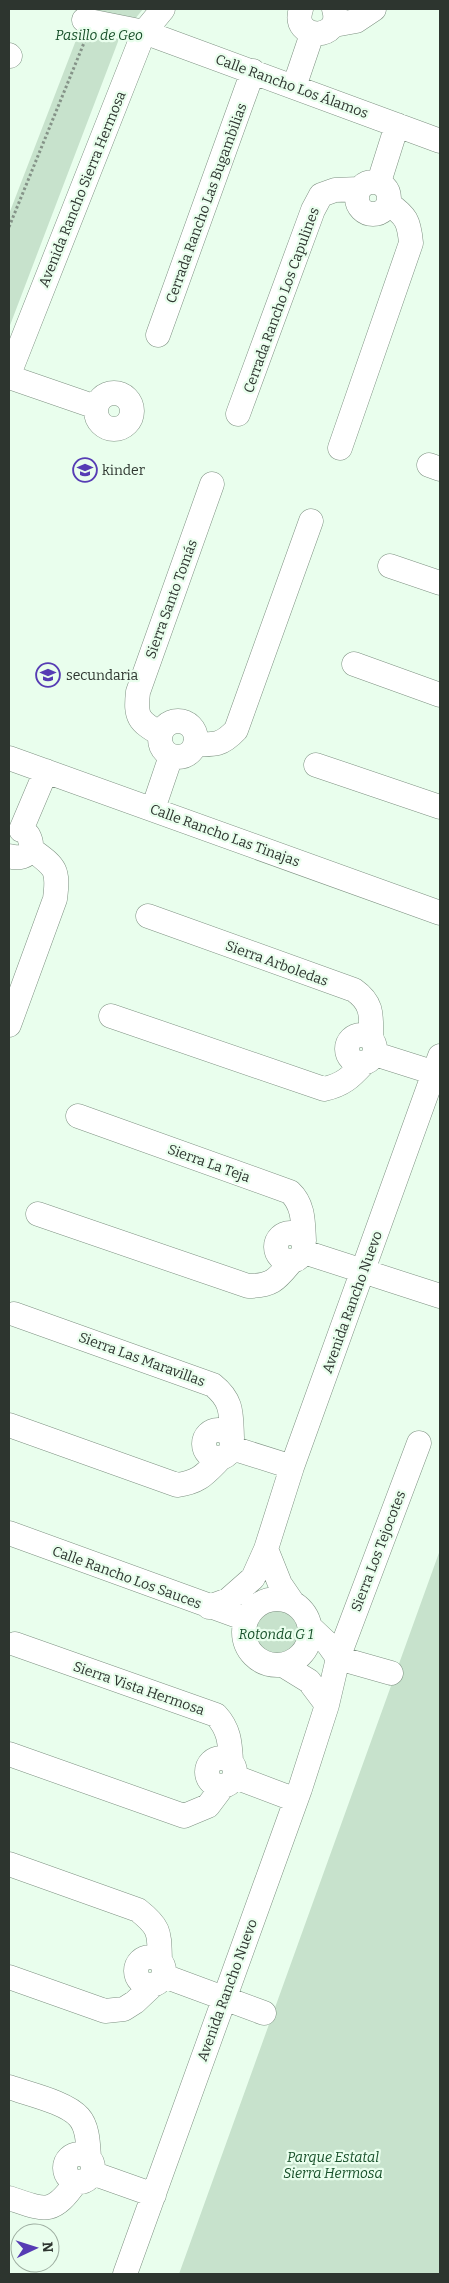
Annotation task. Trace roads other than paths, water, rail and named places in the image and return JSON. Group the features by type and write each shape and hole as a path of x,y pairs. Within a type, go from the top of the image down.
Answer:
{"street":[{"name":"Avenida Rancho Sierra Hermosa","path":"9,376 144,32 163,9"},
{"path":"299,10 300,21 304,29 327,22 356,21 374,9"},
{"name":"Calle Rancho Los Álamos","path":"88,22 144,32 253,70 440,141"},
{"path":"294,87 327,22"},
{"name":"Cerrada Rancho Las Bugambilias","path":"158,335 253,70"},
{"path":"340,448 411,243 409,227 404,215 389,204 390,195 386,187 369,186 396,125"},
{"name":"Cerrada Rancho Los Capulines","path":"238,414 312,210 321,195 335,190 369,186"},
{"path":"9,376 96,407"},
{"name":"Sierra Santo Tomás","path":"171,756 161,747 160,734 142,723 136,710 138,692 212,484"},
{"path":"195,744 211,745 225,741 236,730 311,522"},
{"path":"390,566 440,583"},
{"path":"354,664 440,695"},
{"path":"153,809 171,756 180,757 189,753 195,744 195,735 191,726 182,721 173,721 164,726 160,734"},
{"name":"Calle Rancho Las Tinajas","path":"9,758 440,913"},
{"path":"316,765 440,807"},
{"path":"9,1025 55,899 58,878 52,864 17,842 46,772"},
{"name":"Sierra Arboledas","path":"148,916 354,990 365,998 371,1012 370,1052"},
{"path":"111,1016 324,1089 338,1086 349,1080 370,1052 438,1065"},
{"name":"Avenida Rancho Nuevo","path":"253,1578 266,1549 292,1467 438,1065"},
{"name":"Sierra La Teja","path":"78,1116 290,1192 298,1199 300,1207 300,1251"},
{"path":"38,1214 248,1286 262,1286 275,1281 300,1251 440,1296"},
{"name":"Sierra Las Maravillas","path":"14,1314 213,1385 225,1394 231,1411 228,1448"},
{"path":"9,1425 177,1485 191,1484 201,1479 228,1448 292,1467"},
{"name":"Sierra Los Tejocotes","path":"327,1706 338,1658 419,1443"},
{"name":"Calle Rancho Los Sauces","path":"9,1533 208,1607 250,1613"},
{"path":"266,1549 280,1584 293,1603 304,1613 310,1627 328,1644 338,1658 391,1673"},
{"path":"253,1578 250,1613 243,1630 245,1643 251,1653 260,1661 271,1665 283,1665 295,1660 304,1652 309,1640 310,1627"},
{"path":"208,1607 228,1600 253,1578"},
{"path":"250,1613 266,1600 280,1598 293,1603"},
{"name":"Sierra Vista Hermosa","path":"15,1644 216,1714 225,1724 229,1736 230,1774"},
{"path":"283,1665 309,1681 327,1706"},
{"name":"Avenida Rancho Nuevo","path":"125,2274 296,1800 327,1706"},
{"path":"9,1754 184,1816 208,1806 230,1774 296,1800"},
{"path":"9,1864 138,1910 153,1922 159,1935 158,1974 135,2002 124,2009 105,2012 9,1977"},
{"path":"158,1974 264,2013"},
{"path":"9,2087 68,2107 80,2117 88,2135 86,2171 63,2201 50,2207 37,2208 9,2198"},
{"path":"86,2171 154,2195"}],"place":[{"name":"kinder","path":"85,470"},
{"name":"secundaria","path":"48,675"}],"park label":[{"name":"Pasillo de Geo","path":"99,35"},
{"name":"Rotonda G 1","path":"276,1634"},
{"name":"Parque Estatal Sierra Hermosa","path":"333,2166"}]}
